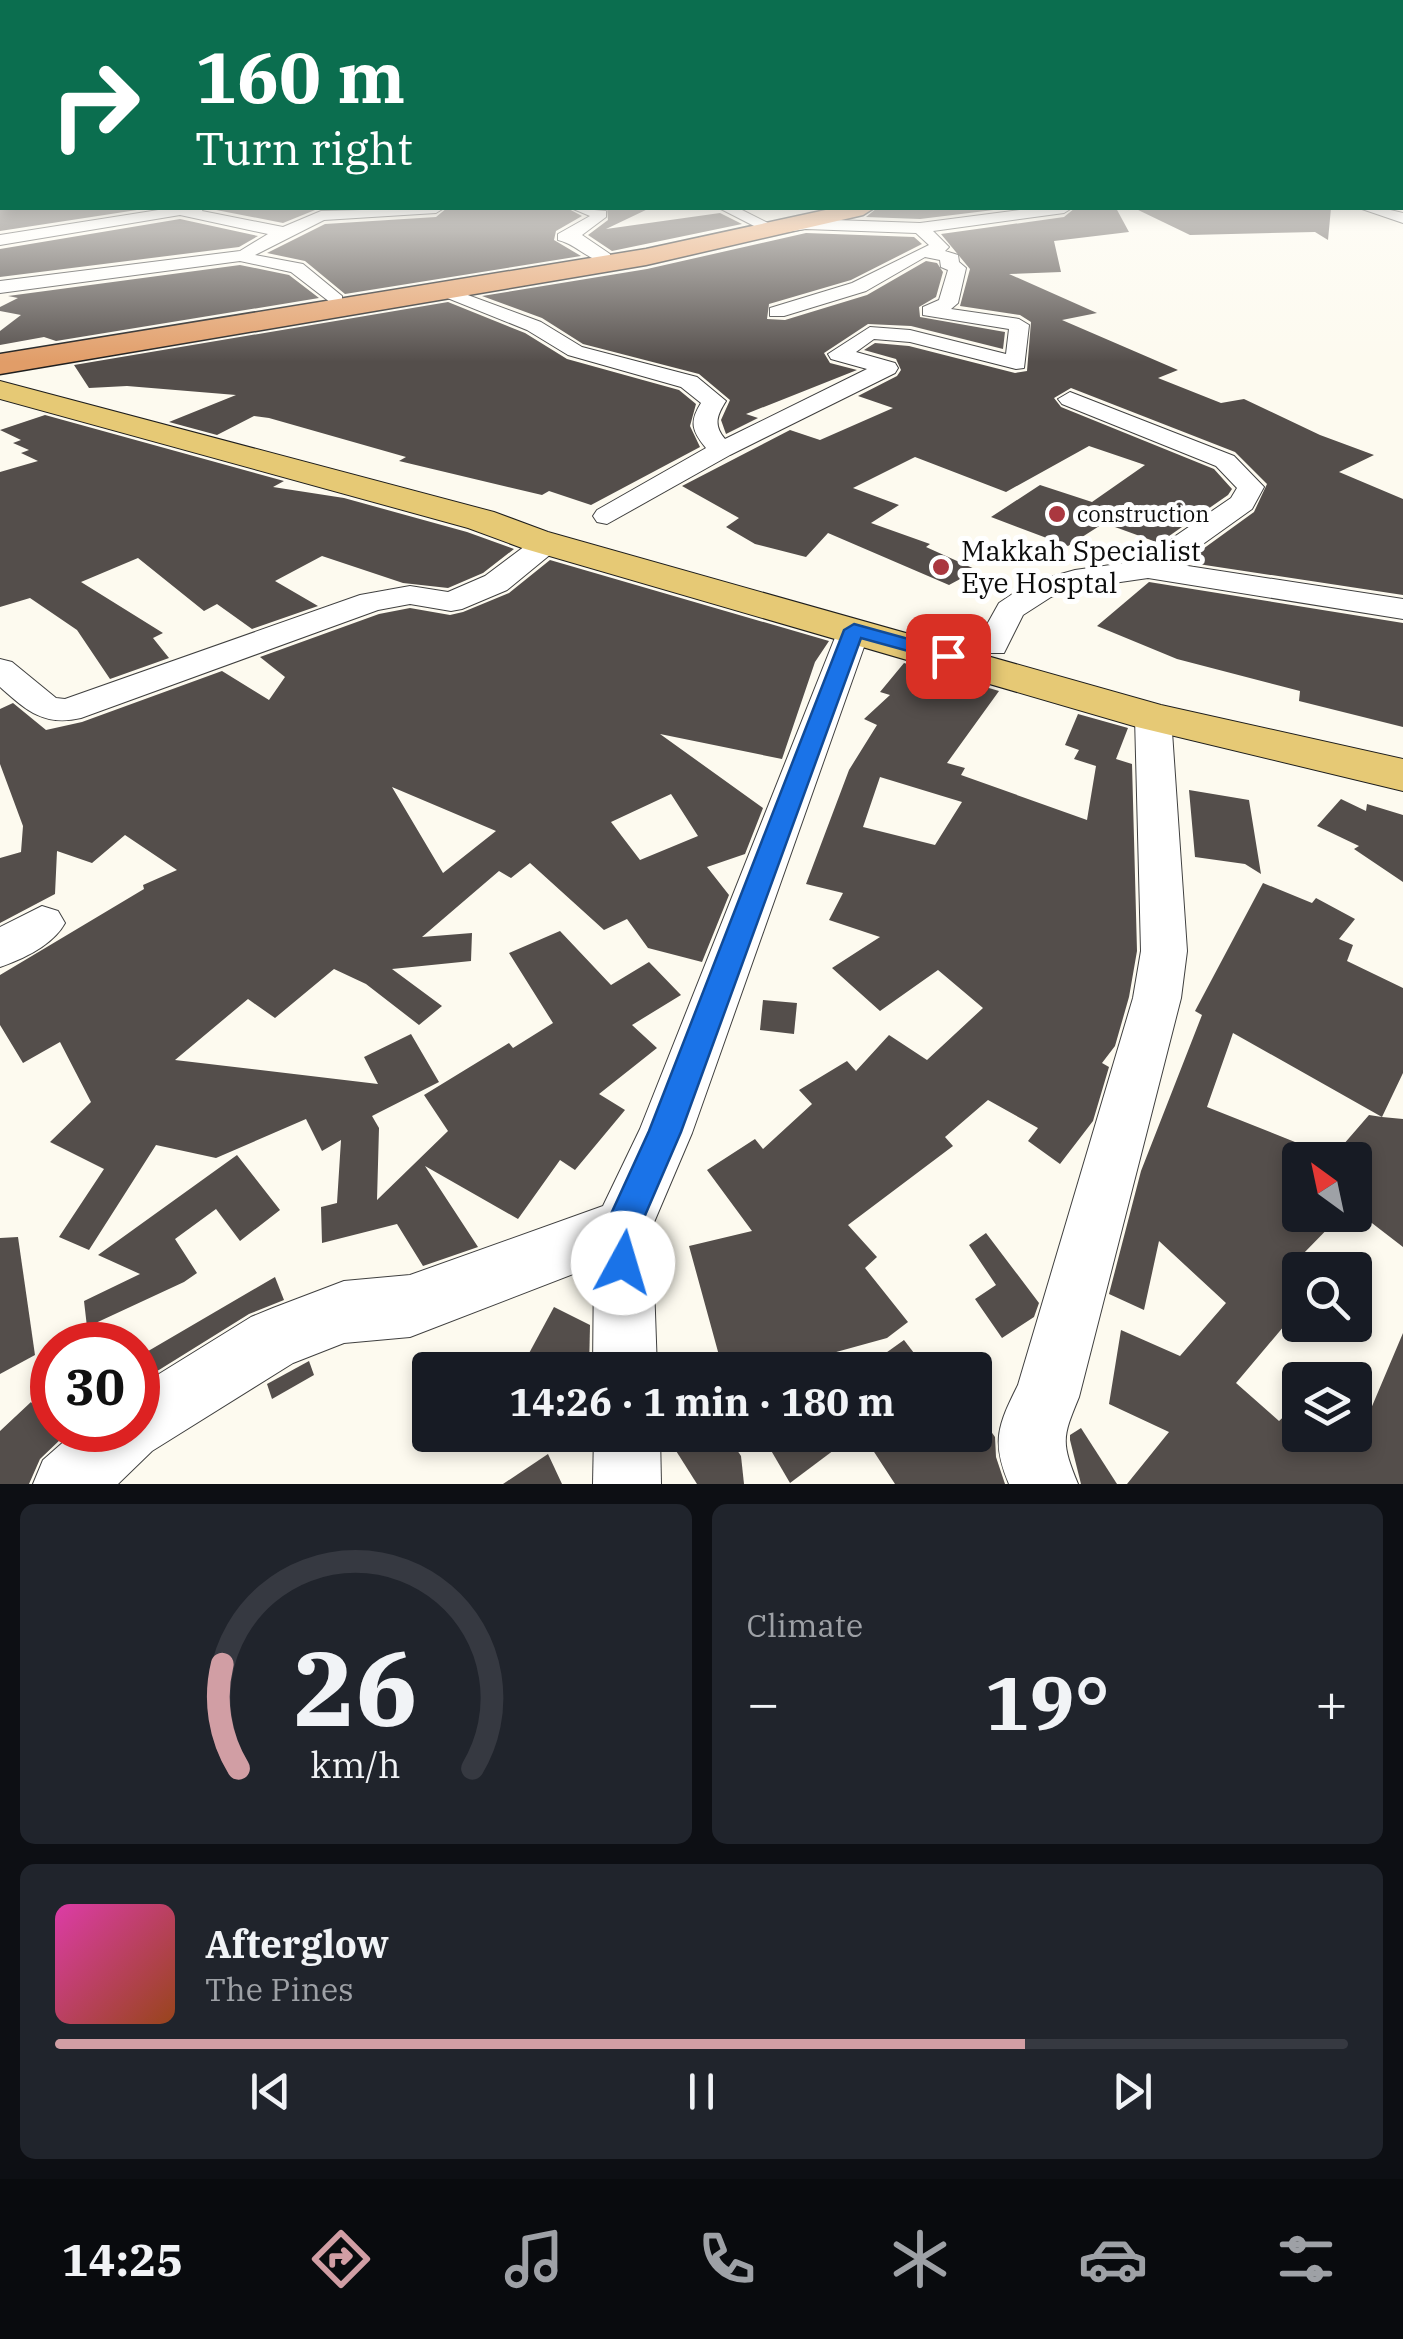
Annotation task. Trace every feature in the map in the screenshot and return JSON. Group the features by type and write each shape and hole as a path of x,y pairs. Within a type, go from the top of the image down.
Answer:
{"highway":[{"path":"0,364 661,254 782,223"},
{"path":"0,356 604,258 786,223"},
{"path":"46,388 40,380 44,368 120,343"}],"main road":[{"path":"0,375 1295,728 1403,752"},
{"path":"0,390 481,520 547,543 1153,717 1403,775"}],"street":[{"path":"0,240 102,223"},
{"path":"247,223 284,232"},
{"path":"0,287 245,255 302,223"},
{"path":"590,223 564,237 575,238 604,258"},
{"path":"765,223 920,228 954,223"},
{"path":"777,312 859,287 923,252 941,247 920,228"},
{"path":"608,516 722,450 887,368 839,354 870,333 910,336 1016,364 1019,325 930,311 948,303 957,268 947,263 952,259 949,257 923,252"},
{"path":"245,255 247,259 298,268 336,300"},
{"path":"439,291 534,326 576,351 689,382 714,401 705,416 705,432 722,450"},
{"path":"1070,399 1225,462 1251,487 1242,502 1148,569"},
{"path":"0,668 47,709 68,710 371,602 410,595 440,602 462,598 496,583 547,543"},
{"path":"992,646 1010,610 1040,590 1075,579 1148,569 1403,609"},
{"path":"625,1352 622,1227 672,1114 854,630"},
{"path":"1044,1484 1028,1452 1034,1422 1048,1397 1157,998 1164,951 1153,717"},
{"path":"0,949 42,923"},
{"path":"160,1410 273,1339 344,1312 410,1306 622,1227"},
{"path":"68,1484 101,1452"},
{"path":"627,1452 628,1484"}],"building":[{"path":"0,223 51,223 0,231"},
{"path":"154,223 200,223 258,236 239,247 0,277 0,249"},
{"path":"569,223 556,231 554,240 581,256 345,294 305,261 267,253 325,224"},
{"path":"604,223 618,223 606,229 647,223 742,224 612,251 588,235"},
{"path":"1019,223 1124,223 1129,232 1054,241 1061,272 1009,274 1097,313 1062,320 1178,370 1158,378 1221,403 1244,399 1374,455 1339,472 1403,499 1403,595 1185,562 1254,512 1267,484 1235,452 1071,388 1054,398 1061,407 1214,469 1232,489 1159,543 1104,523 1068,546 991,517 1040,485 1092,502 1145,465 1089,446 1006,492 915,457 853,488 899,505 871,523 930,544 926,547 977,570 949,585 828,533 806,557 755,544 726,527 739,518 682,486 790,430 820,440 893,408 858,396 897,376 901,370 896,359 864,350 875,343 909,346 1015,373 1027,371 1031,322 1020,315 960,306 970,269 941,234"},
{"path":"1166,223 1330,223 1328,240 1315,232 1190,235"},
{"path":"806,233 914,237 922,244 851,280 769,304 767,319 785,320 867,295 926,261 937,263 943,272 936,297 919,307 920,317 1005,332 1003,349 911,326 868,324 824,353 830,363 857,370 746,414 758,418 726,434 721,420 730,400 699,374 583,344 542,318 482,296 647,269"},
{"path":"240,265 289,275 319,298 56,341 44,337 0,345 0,331 21,315 0,311 0,307 18,298 8,296"},
{"path":"448,302 525,333 567,359 679,390 696,404 690,426 700,447 591,505 549,491 542,495 399,461 406,457 269,418 254,416 217,435 169,422 236,395 127,386 89,388 74,365"},
{"path":"45,415 284,481 273,487 344,498 514,549 483,573 448,588 403,583 322,556 275,581 318,606 252,629 217,604 204,611 138,558 81,582 163,633 153,638 169,658 110,679 77,630 30,598 0,607 0,472 38,461 21,453 29,450 13,443 21,440 0,430"},
{"path":"550,560 829,641 815,662 782,759 660,734 763,808 745,854 707,867 729,895 702,962 648,948 627,919 604,930 530,863 511,878 499,871 422,937 472,933 471,961 392,969 442,1006 419,1025 366,984 334,969 275,1018 248,999 175,1060 378,1084 364,1057 411,1034 439,1082 372,1116 379,1128 377,1200 448,1131 424,1095 509,1043 513,1048 553,1023 509,953 560,931 611,985 649,962 681,995 632,1025 657,1048 599,1094 625,1110 575,1170 560,1160 518,1219 425,1166 478,1247 423,1266 397,1224 322,1243 321,1207 337,1203 341,1140 322,1151 306,1119 216,1158 156,1145 89,1250 59,1237 104,1169 50,1142 91,1102 60,1042 23,1063 0,1025 0,975 144,889 143,885 177,870 125,835 92,863 57,851 55,894 0,923 0,858 21,852 23,826 0,764 0,709 13,703 46,730 82,722 222,671 269,700 285,677 260,657 379,614 410,608 450,615 509,593","holes":["392,787 496,831 443,873","671,794 698,836 640,860 611,822"]},
{"path":"1149,582 1403,623 1403,727 1299,701 1300,691 1177,659 1097,626"},
{"path":"904,663 999,691 947,763 965,768 961,775 1087,820 1096,766 1074,759 1079,750 1065,745 1078,714 1128,728 1116,759 1132,764 1137,951 1129,997 1115,1046 1102,1063 1109,1067 1093,1121 1060,1164 1028,1141 1038,1128 988,1100 945,1137 953,1146 848,1225 877,1257 865,1268 908,1322 887,1338 836,1352 718,1352 689,1246 752,1231 707,1170 755,1139 763,1149 812,1104 799,1090 847,1061 856,1071 889,1035 927,1060 983,1008 938,970 880,1011 832,968 880,937 829,920 843,893 806,884 849,770 877,725 864,719 890,695 880,692","holes":["880,777 962,802 935,845 863,827"]},
{"path":"1189,790 1249,800 1261,874 1245,864 1195,857"},
{"path":"1341,799 1366,811 1367,804 1403,815 1403,882 1354,849 1359,846 1317,826"},
{"path":"1263,883 1312,903 1316,898 1355,919 1339,939 1353,945 1347,961 1403,988 1403,1073 1382,1117 1233,1033 1207,1107 1295,1142 1282,1142 1282,1232 1324,1232 1305,1252 1282,1252 1282,1328 1236,1383 1279,1421 1282,1418 1282,1452 1372,1452 1372,1406 1403,1333 1403,1484 1127,1484 1169,1432 1109,1404 1121,1330 1180,1356 1226,1303 1159,1241 1144,1310 1109,1294 1141,1171 1202,1015 1195,1011"},
{"path":"763,1000 797,1003 794,1034 760,1030"},
{"path":"1369,1115 1403,1119 1403,1247 1372,1223 1372,1142 1346,1142"},
{"path":"237,1155 280,1210 240,1241 216,1209 175,1239 197,1273 98,1322 86,1322 84,1301 140,1274 98,1255"},
{"path":"986,1233 1039,1303 1034,1317 1002,1338 975,1299 996,1285 969,1245"},
{"path":"18,1237 30,1322 30,1358 0,1374 0,1238"},
{"path":"275,1277 284,1300 249,1314 160,1369 160,1344"},
{"path":"554,1307 590,1325 589,1352 530,1352"},
{"path":"904,1340 913,1352 887,1352"},
{"path":"309,1361 314,1375 272,1399 267,1384"},
{"path":"30,1403 30,1452 47,1452 29,1484 0,1484 0,1431"},
{"path":"1081,1428 1117,1484 1081,1484 1070,1435"},
{"path":"992,1433 995,1437 996,1457 1005,1484 895,1484 874,1452 992,1452"},
{"path":"677,1452 738,1452 744,1484 697,1484"},
{"path":"772,1452 831,1452 790,1483"},
{"path":"548,1454 562,1484 503,1484"}],"place":[{"name":"construction","path":"1057,514"},
{"name":"Makkah Specialist Eye Hosptal","path":"941,567"}],"route":[{"path":"623,1263 622,1227 665,1132 854,630 948,656"}]}
